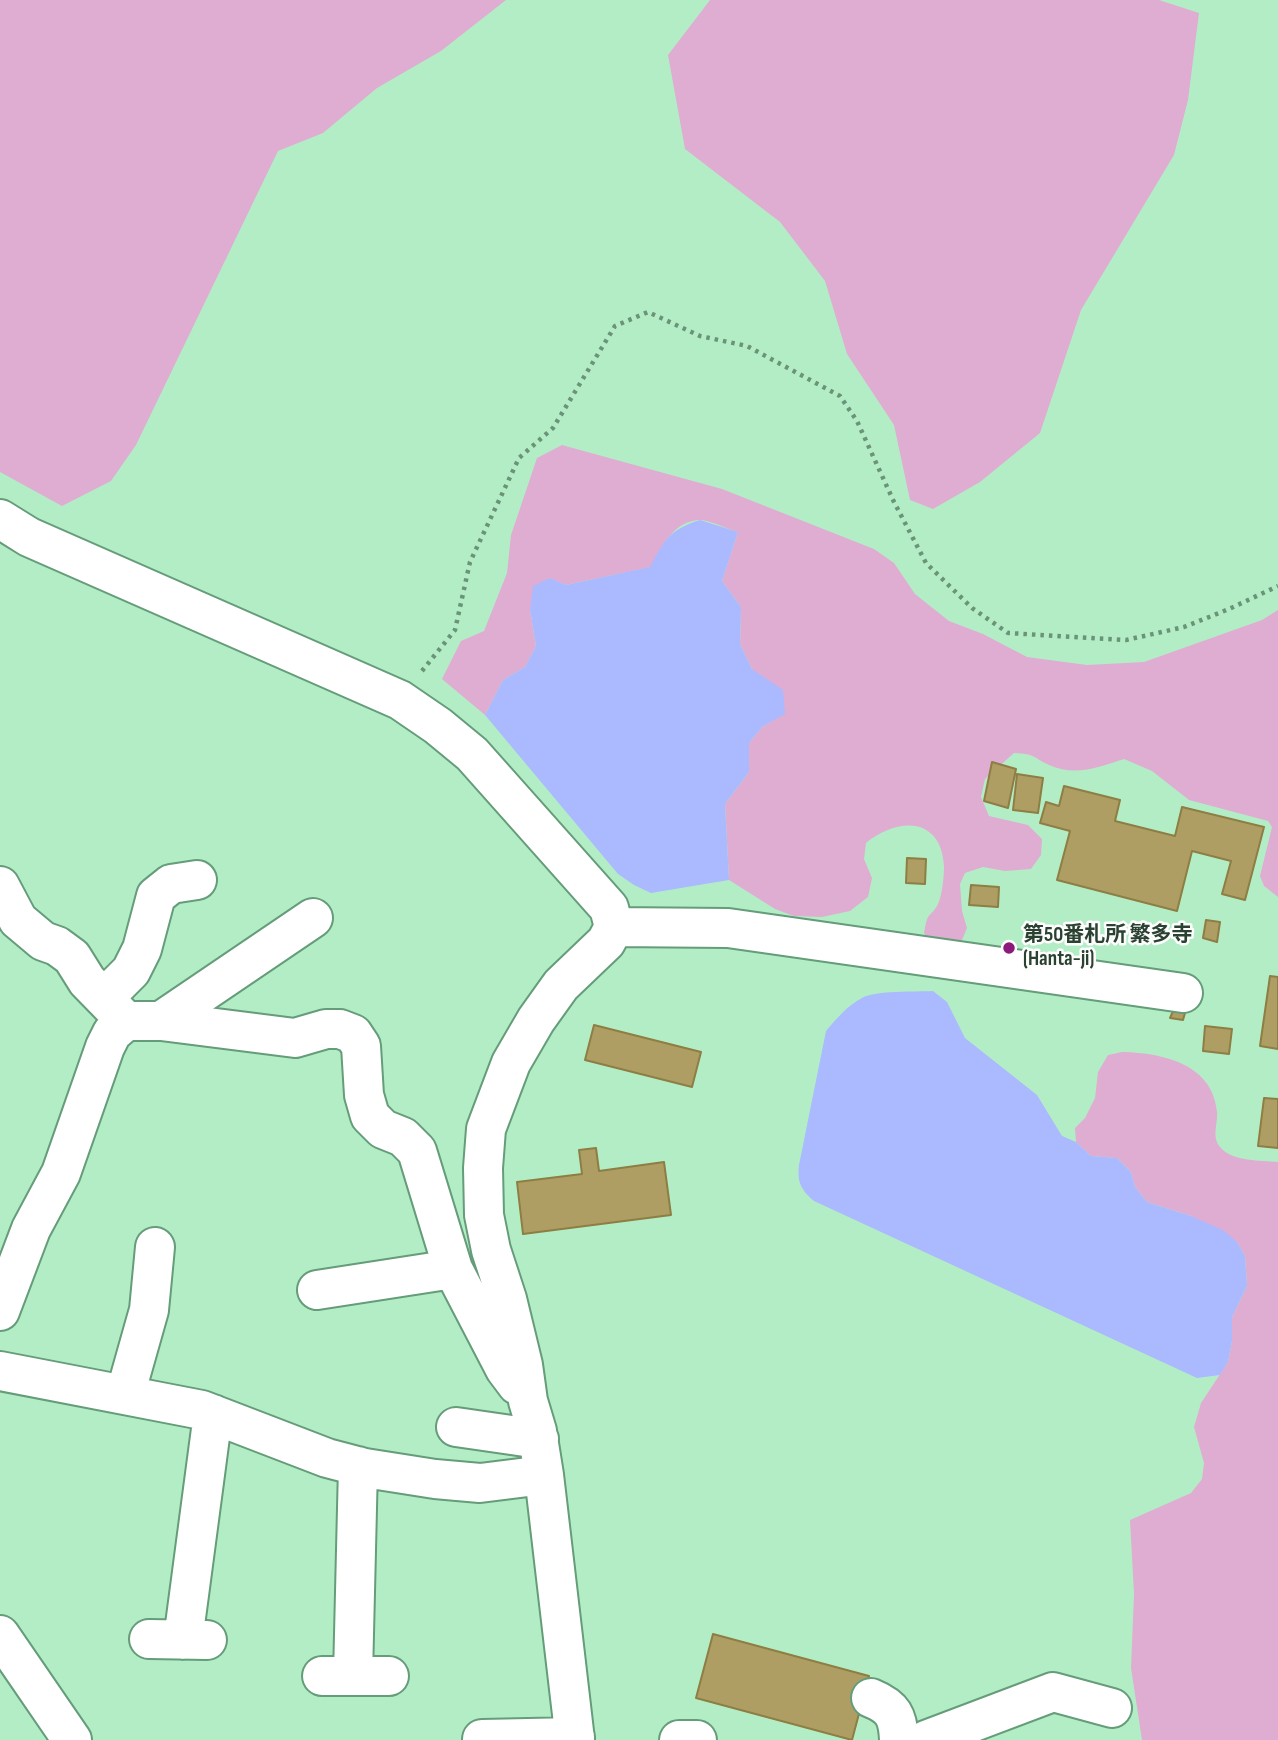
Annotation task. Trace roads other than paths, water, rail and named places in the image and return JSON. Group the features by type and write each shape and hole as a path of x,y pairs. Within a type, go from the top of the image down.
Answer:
{"street":[{"path":"0,519 41,542 400,700 472,754 609,908 614,927 606,942 561,985 536,1020 511,1063 486,1129 483,1168 484,1215 491,1250 508,1299 542,1457 575,1739 482,1740"},
{"path":"131,1013 131,971 142,948 156,896 171,884 197,880"},
{"path":"0,886 18,920 43,941 57,946 72,957 88,981 131,1013 295,1038 326,1029 340,1029 353,1034 361,1046 364,1095 370,1116 383,1129 403,1137 417,1151 453,1269 505,1369 528,1401"},
{"path":"0,1311 31,1229 61,1173 112,1032 131,1013 313,918"},
{"path":"614,927 729,928 1183,993"},
{"path":"125,1395 149,1310 155,1247"},
{"path":"317,1290 453,1269"},
{"path":"0,1371 202,1410 327,1458 422,1477 480,1483 542,1457"},
{"path":"181,1640 213,1414"},
{"path":"456,1427 542,1457"},
{"path":"355,1676 358,1466"},
{"path":"0,1635 72,1740"},
{"path":"926,1740 1053,1692 1112,1707"},
{"path":"871,1698 887,1705 894,1714 899,1740"},
{"path":"678,1740 697,1740"}],"water":[{"path":"700,520 738,532 722,581 741,607 740,644 752,669 783,690 785,714 762,727 749,743 749,772 725,804 729,880 651,893 618,874 485,715 503,680 525,667 536,646 530,610 533,586 550,578 566,585 650,567 669,537 681,528"},
{"path":"933,991 947,1002 965,1038 1037,1095 1062,1136 1076,1142 1091,1156 1117,1158 1131,1172 1135,1187 1147,1202 1223,1230 1237,1242 1245,1256 1247,1286 1232,1317 1232,1341 1228,1362 1220,1375 1197,1378 814,1201 806,1193 799,1181 799,1165 826,1031 847,1008 868,995"}],"place":[{"name":"第50番札所 繁多寺 (Hanta-ji)","path":"1009,948"}]}
